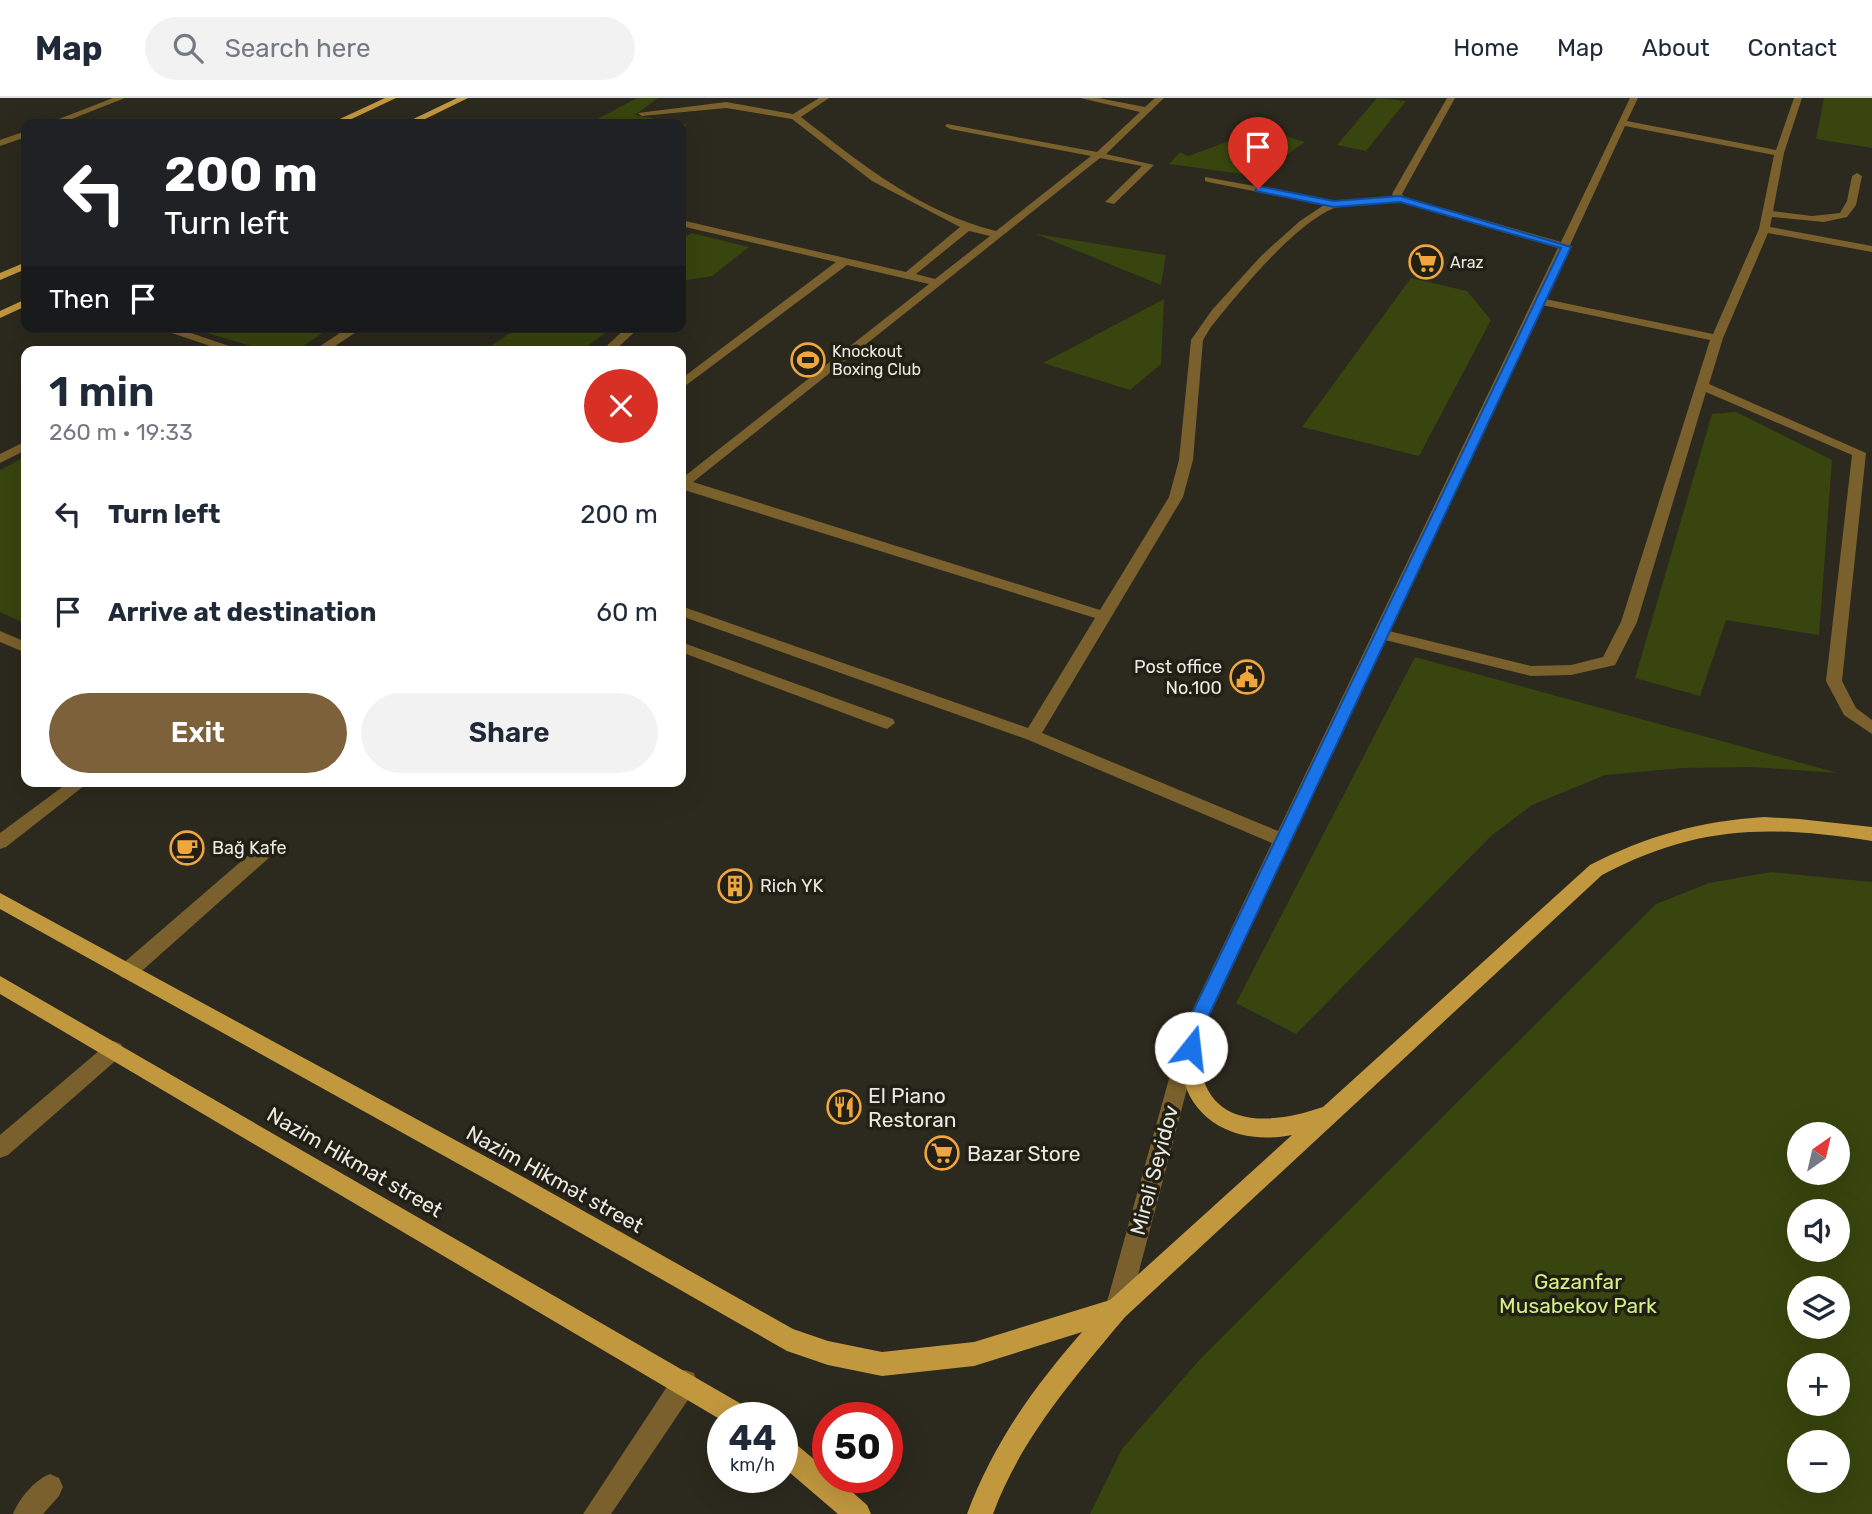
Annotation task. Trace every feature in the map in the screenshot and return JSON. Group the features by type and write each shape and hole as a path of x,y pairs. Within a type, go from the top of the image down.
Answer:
{"main road":[{"path":"345,119 392,98"},
{"path":"419,119 464,98"},
{"path":"0,277 21,267"},
{"path":"0,315 21,304"},
{"path":"980,1514 986,1495 1023,1426 1060,1375 1117,1309 1563,897 1596,870 1631,849 1672,835 1767,823 1820,825 1872,834"},
{"name":"Nazim Hikmət street","path":"0,900 517,1185 787,1339 828,1353 882,1364 974,1354 1117,1309"},
{"name":"Nazim Hikmat street","path":"0,984 716,1402"},
{"path":"1192,1032 1190,1064 1195,1086 1208,1106 1227,1121 1256,1130 1278,1130 1333,1112"},
{"path":"798,1463 858,1514"}],"street":[{"path":"64,119 121,98"},
{"path":"795,117 825,98"},
{"path":"1084,98 1146,110"},
{"path":"686,480 1000,235 1100,154 1160,98"},
{"path":"1400,199 1397,194 1451,98"},
{"name":"Mirəli Seyidov","path":"1117,1309 1192,1032 1566,247 1634,98"},
{"path":"1382,634 1531,671 1571,670 1609,661 1629,622 1717,338 1764,229 1779,153 1798,98"},
{"path":"642,113 726,105 795,117 874,179 967,227 1000,235"},
{"path":"1622,123 1779,153"},
{"path":"950,126 1149,165 1110,202"},
{"path":"2,141 21,135"},
{"path":"2,141 21,145"},
{"path":"1768,213 1829,220 1841,217 1849,211 1857,176"},
{"path":"1208,179 1334,204 1400,199 1566,247"},
{"path":"1032,735 1176,497 1186,460 1197,340 1216,313 1284,241 1310,217 1334,204"},
{"path":"686,224 940,283"},
{"path":"907,276 967,227"},
{"path":"1764,229 1872,249"},
{"path":"686,381 845,261"},
{"path":"1540,301 1717,338"},
{"path":"179,333 221,346"},
{"path":"327,346 348,333"},
{"path":"613,346 627,333"},
{"path":"1703,386 1865,455 1834,681 1850,711 1872,729"},
{"path":"0,459 21,448"},
{"path":"686,486 1103,616"},
{"path":"686,613 1032,735 1284,841"},
{"path":"0,636 21,646"},
{"path":"686,649 887,723"},
{"path":"0,842 73,787"},
{"path":"128,971 265,851"},
{"path":"0,1148 114,1049"},
{"path":"596,1514 685,1382"},
{"path":"26,1514 50,1488"}],"green space":[{"path":"637,98 658,98 635,115 656,119 597,119"},
{"path":"1377,98 1406,101 1366,151 1337,145"},
{"path":"1824,98 1872,98 1872,148 1816,139"},
{"path":"1262,129 1305,142 1258,176 1169,164 1180,152 1188,156"},
{"path":"692,233 749,247 712,276 686,280 686,236"},
{"path":"1036,234 1166,255 1161,285"},
{"path":"1411,278 1467,291 1491,320 1419,456 1302,427"},
{"path":"1164,299 1161,364 1130,390 1043,363"},
{"path":"206,333 323,333 303,346 251,346"},
{"path":"510,333 606,333 587,346 491,346"},
{"path":"1736,412 1832,460 1819,635 1726,620 1700,696 1635,678 1712,414"},
{"path":"21,459 21,622 0,612 0,470"},
{"path":"1415,657 1838,773 1751,767 1683,768 1605,775 1532,805 1490,837 1296,1034 1236,1003"},
{"name":"Gazanfar Musabekov Park","path":"1771,872 1872,882 1872,1514 1090,1514 1122,1449 1201,1358 1656,904 1709,883"}],"place":[{"name":"Araz","path":"1426,262"},
{"name":"Knockout Boxing Club","path":"808,360"},
{"name":"Post office No.100","path":"1247,677"},
{"name":"Bağ Kafe","path":"187,848"},
{"name":"Rich YK","path":"735,886"},
{"name":"El Piano Restoran","path":"844,1107"},
{"name":"Bazar Store","path":"942,1153"}],"route":[{"path":"1191,1048 1192,1032 1566,247 1400,199 1334,204 1258,189"}]}
